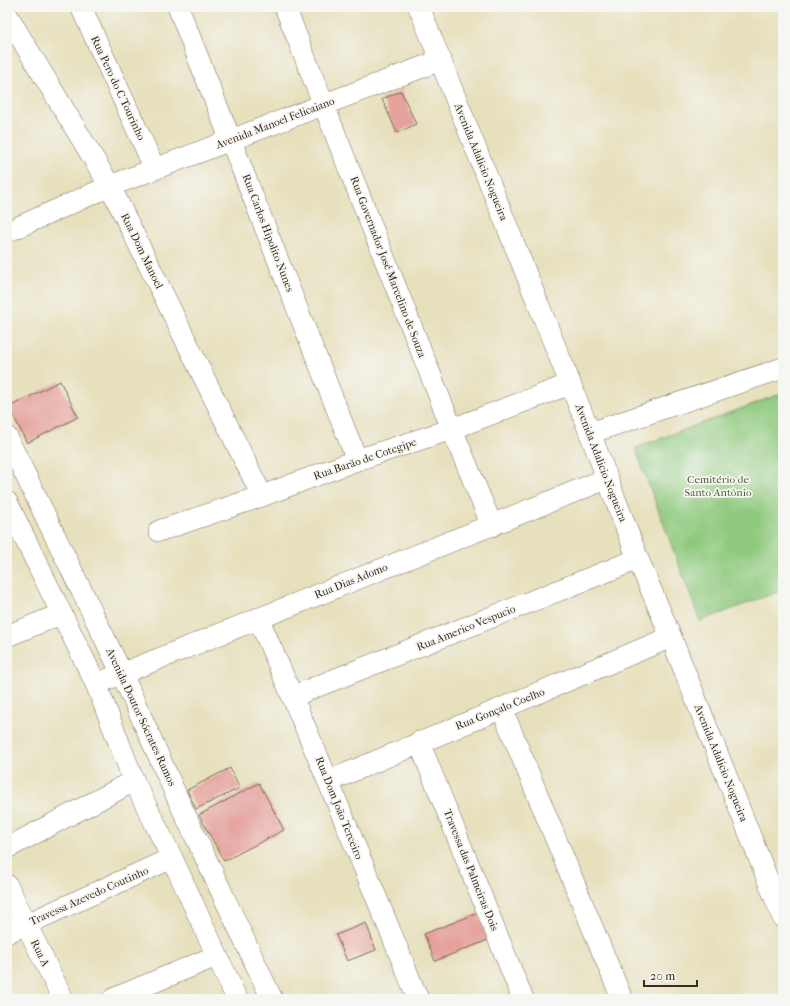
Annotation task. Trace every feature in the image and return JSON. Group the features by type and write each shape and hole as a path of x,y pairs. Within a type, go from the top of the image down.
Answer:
{"street":[{"name":"Rua Pero do C Tourinho","path":"81,7 155,169"},
{"name":"Rua Carlos Hipolito Nunes","path":"178,7 357,460"},
{"name":"Rua Governador José Marcelino de Souza","path":"285,7 452,429 492,526"},
{"name":"Avenida Adalicio Nogueira","path":"419,7 590,433 638,559 671,637 783,918"},
{"name":"Rua Dom Manoel","path":"7,15 110,186 262,496"},
{"name":"Avenida Manoel Felicaiano","path":"7,232 110,186 441,60"},
{"path":"590,433 783,368"},
{"name":"Rua Barão de Cotegipe","path":"159,531 262,496 357,460 452,429 570,384"},
{"name":"Avenida Doutor Sócrates Ramos","path":"7,437 122,674 181,806 272,999"},
{"name":"Rua Dias Adomo","path":"96,684 258,618 492,526 606,478"},
{"path":"7,502 96,684 134,780 237,999"},
{"name":"Rua Americo Vespucio","path":"293,696 638,559"},
{"path":"7,636 62,614"},
{"name":"Rua Dom João Terceiro","path":"258,618 293,696 418,999"},
{"name":"Rua Gonçalo Coelho","path":"328,781 671,637"},
{"path":"502,709 622,999"},
{"name":"Travessa das Palmeiras Dois","path":"419,742 523,999"},
{"path":"7,848 134,780"},
{"name":"Travessa Azevedo Coutinho","path":"7,933 172,858"},
{"name":"Rua A","path":"7,885 63,999"},
{"path":"113,999 216,956"}],"green space":[{"name":"Cemitério de Santo Antônio","path":"783,393 783,590 700,621 635,448"}],"building":[{"path":"401,91 416,124 397,133 382,99"},
{"path":"60,381 78,417 27,443 9,407"},
{"path":"230,768 240,788 196,809 187,790"},
{"path":"259,783 284,830 224,861 199,815"},
{"path":"478,913 488,940 435,961 424,934"},
{"path":"366,923 376,950 347,961 336,935"}]}
